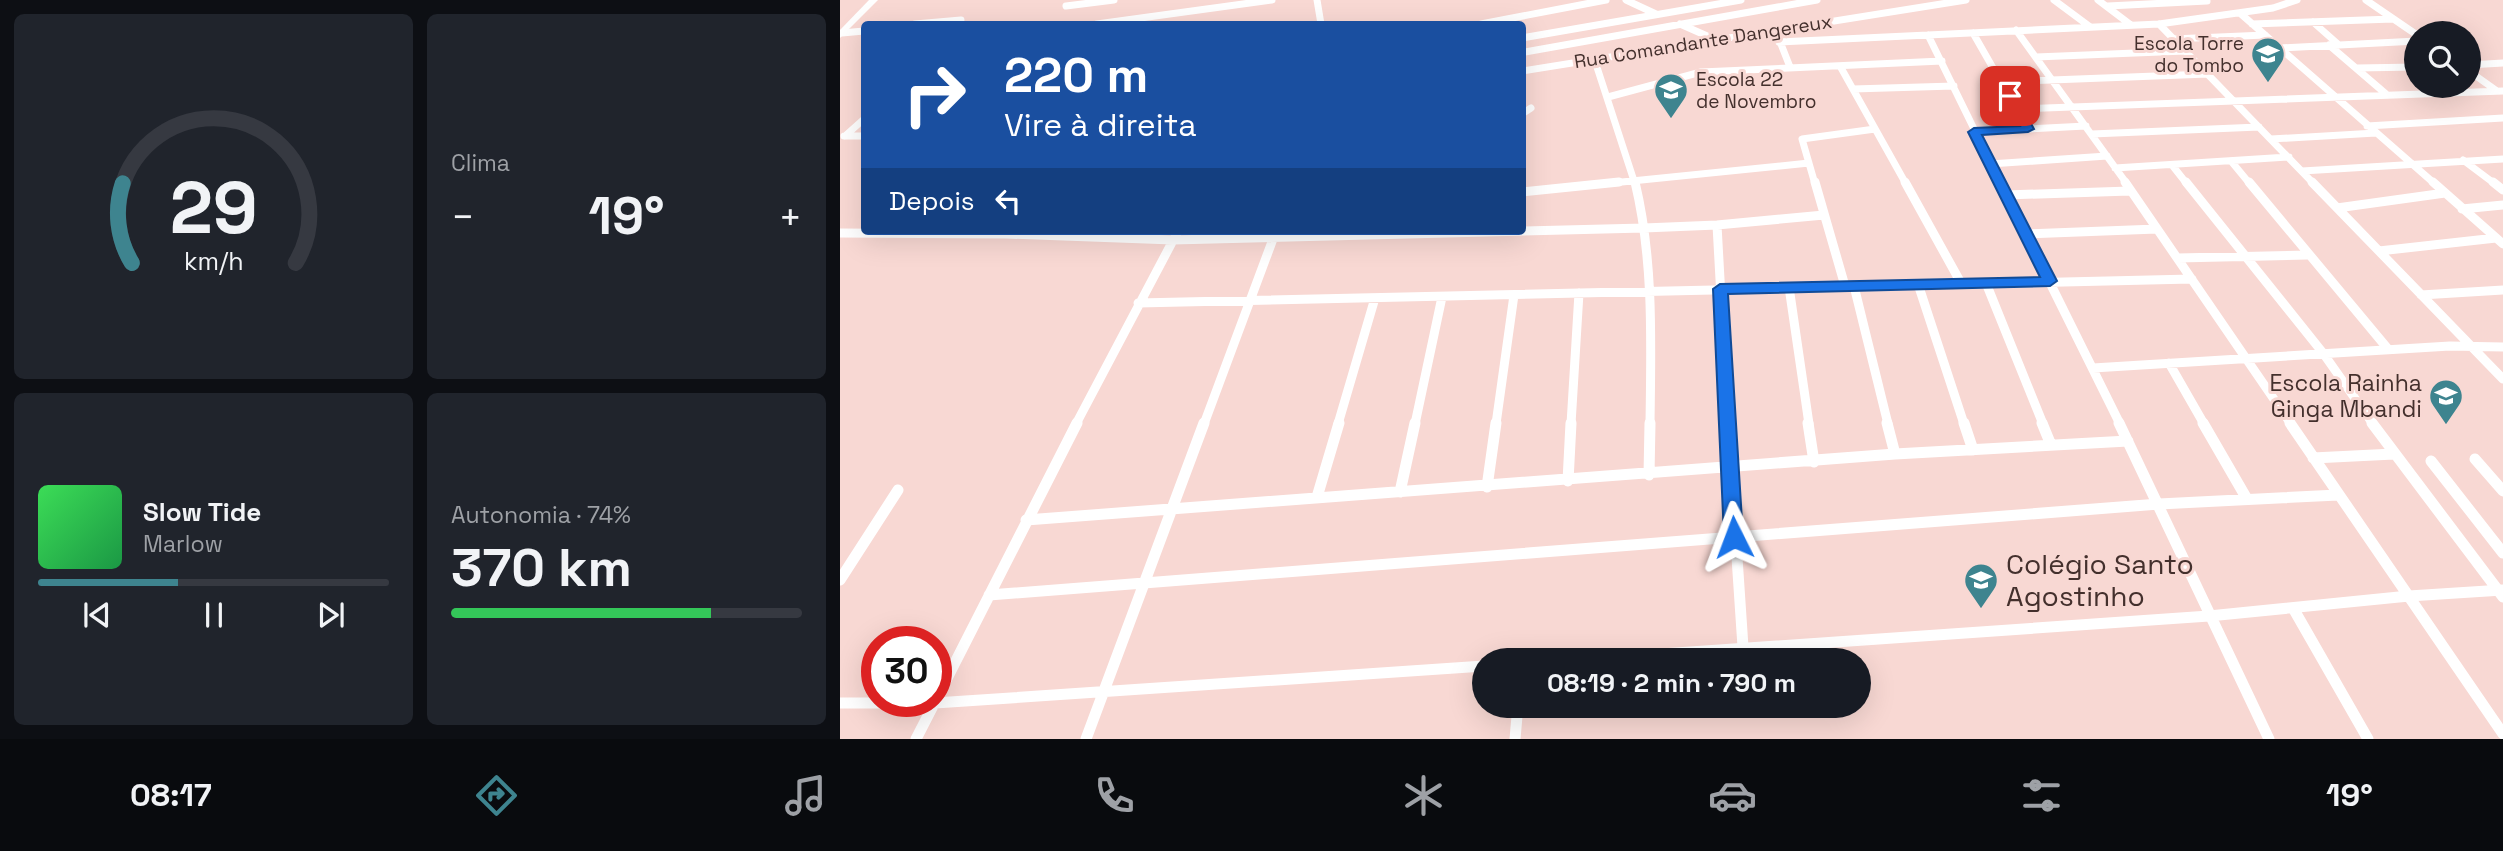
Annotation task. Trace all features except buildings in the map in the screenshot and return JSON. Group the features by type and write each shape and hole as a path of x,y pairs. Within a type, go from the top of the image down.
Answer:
{"main road":[{"path":"841,34 874,0"}],"street":[{"path":"1066,6 1114,0"},
{"path":"1115,21 1217,4 1272,0"},
{"path":"1317,0 1320,21"},
{"path":"1501,21 1606,0"},
{"path":"1626,0 1714,39"},
{"path":"1526,37 1741,0"},
{"path":"1526,50 1817,0"},
{"name":"Rua Comandante Dangereux","path":"1526,70 1966,0"},
{"path":"2054,0 2089,26"},
{"path":"2098,0 2131,24"},
{"path":"2108,6 2206,0 2230,15"},
{"path":"1779,41 2159,24 2241,14 2297,0"},
{"path":"2366,0 2404,26"},
{"path":"2241,14 2499,241"},
{"path":"2252,23 2393,19"},
{"path":"2313,22 2339,45"},
{"path":"2159,24 2503,379"},
{"path":"1778,29 1779,41 1790,67"},
{"path":"2016,30 2178,258 2503,734"},
{"path":"841,34 861,31"},
{"path":"1973,33 2028,129"},
{"path":"1928,35 2159,504 2209,616 2269,739"},
{"path":"2173,39 2265,35"},
{"path":"2280,48 2404,42"},
{"path":"2329,45 2386,94"},
{"path":"2036,57 2185,51"},
{"path":"1526,53 1535,69"},
{"path":"1594,58 1635,182 1644,228 1648,291 1649,475"},
{"path":"1608,97 1701,72 1942,61"},
{"path":"2481,64 2503,63"},
{"path":"1840,66 1961,283"},
{"path":"2357,68 2404,66"},
{"path":"2002,82 2208,74"},
{"path":"2481,79 2501,92"},
{"path":"1853,89 1954,86"},
{"path":"2018,109 2501,92"},
{"path":"1526,111 1531,108"},
{"path":"2367,126 2503,118"},
{"path":"843,136 861,120"},
{"path":"852,128 861,126"},
{"path":"1974,132 2086,126"},
{"path":"2092,134 2259,127"},
{"path":"1875,129 1806,137 1802,142 1849,286 1895,454"},
{"path":"2271,139 2376,133"},
{"path":"843,136 861,136"},
{"path":"1990,164 2107,156"},
{"path":"2115,168 2289,157"},
{"path":"2302,171 2503,159"},
{"path":"2463,160 2503,190"},
{"path":"2231,161 2388,349"},
{"path":"1526,192 1808,163"},
{"path":"2172,165 2323,354 2394,454 2501,592"},
{"path":"2006,195 2130,191"},
{"path":"2337,208 2445,193"},
{"path":"2462,209 2503,205"},
{"path":"1526,230 1717,225 1824,215"},
{"path":"1717,225 1734,537 1743,647"},
{"path":"2025,234 2157,229"},
{"path":"840,233 861,233"},
{"path":"952,668 1175,235"},
{"path":"1086,739 1275,235"},
{"path":"2379,251 2499,241"},
{"path":"2178,258 2307,255"},
{"path":"1138,303 2192,279"},
{"path":"1986,283 2051,445"},
{"path":"1918,284 1973,450"},
{"path":"1789,287 1814,461"},
{"path":"2421,295 2503,290"},
{"path":"1568,481 1579,293"},
{"path":"1487,487 1514,295"},
{"path":"1400,492 1442,297"},
{"path":"1317,497 1375,298"},
{"path":"2093,368 2388,349 2503,347"},
{"path":"2169,363 2247,499"},
{"path":"1026,520 1730,469 1895,454 2128,441"},
{"path":"2313,458 2394,454"},
{"path":"2475,459 2503,491"},
{"path":"2431,461 2503,553"},
{"path":"840,580 898,490"},
{"path":"989,595 2159,504 2338,495"},
{"path":"1730,648 2209,616 2409,596 2501,592"},
{"path":"2293,608 2368,739"},
{"path":"952,700 1472,667"},
{"path":"840,703 861,703"},
{"path":"916,739 927,717"},
{"path":"1515,739 1517,718"}],"place":[{"name":"Escola Torre do Tombo","path":"2268,84"},
{"name":"Escola 22 de Novembro","path":"1671,120"},
{"name":"Escola Rainha Ginga Mbandi","path":"2446,426"},
{"name":"Colégio Santo Agostinho","path":"1981,610"}],"route":[{"path":"1734,537 1720,289 2050,281 1974,132 2028,129 2010,96"}]}
